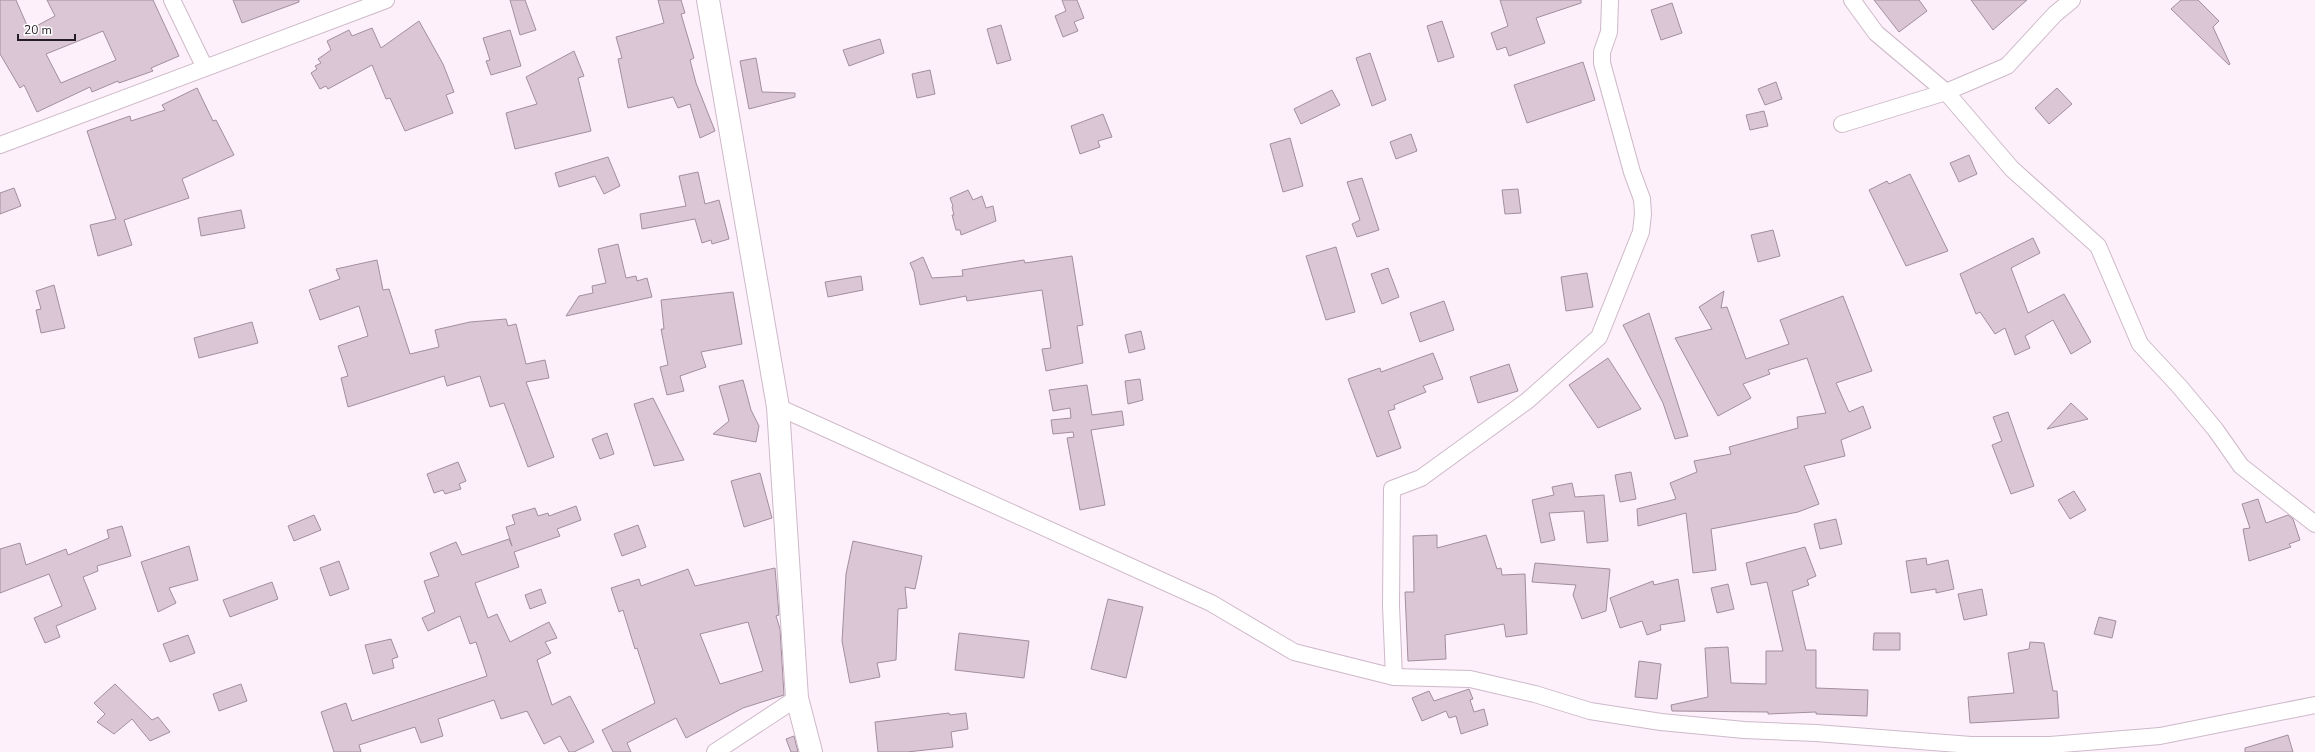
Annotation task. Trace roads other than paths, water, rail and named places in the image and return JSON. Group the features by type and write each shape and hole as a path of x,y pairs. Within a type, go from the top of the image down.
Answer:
{"main road":[{"path":"708,0 778,407 797,698 812,752"}],"street":[{"path":"172,0 205,68"},
{"path":"0,145 386,0"},
{"path":"1394,677 1391,606 1392,489 1421,478 1527,401 1599,337 1641,232 1643,214 1642,199 1632,172 1602,63 1602,52 1609,32 1610,0"},
{"path":"1852,0 1876,33 1946,92 2012,169 2098,246 2140,344 2210,423 2241,466 2315,524"},
{"path":"1842,124 1946,92 2007,66 2054,14 2072,0"},
{"path":"778,407 1211,603 1294,652 1394,677 1470,679 1535,694 1590,711 1661,722 1744,730 1816,733 1971,745 2050,745 2160,736 2315,705"},
{"path":"715,752 797,698"}]}
